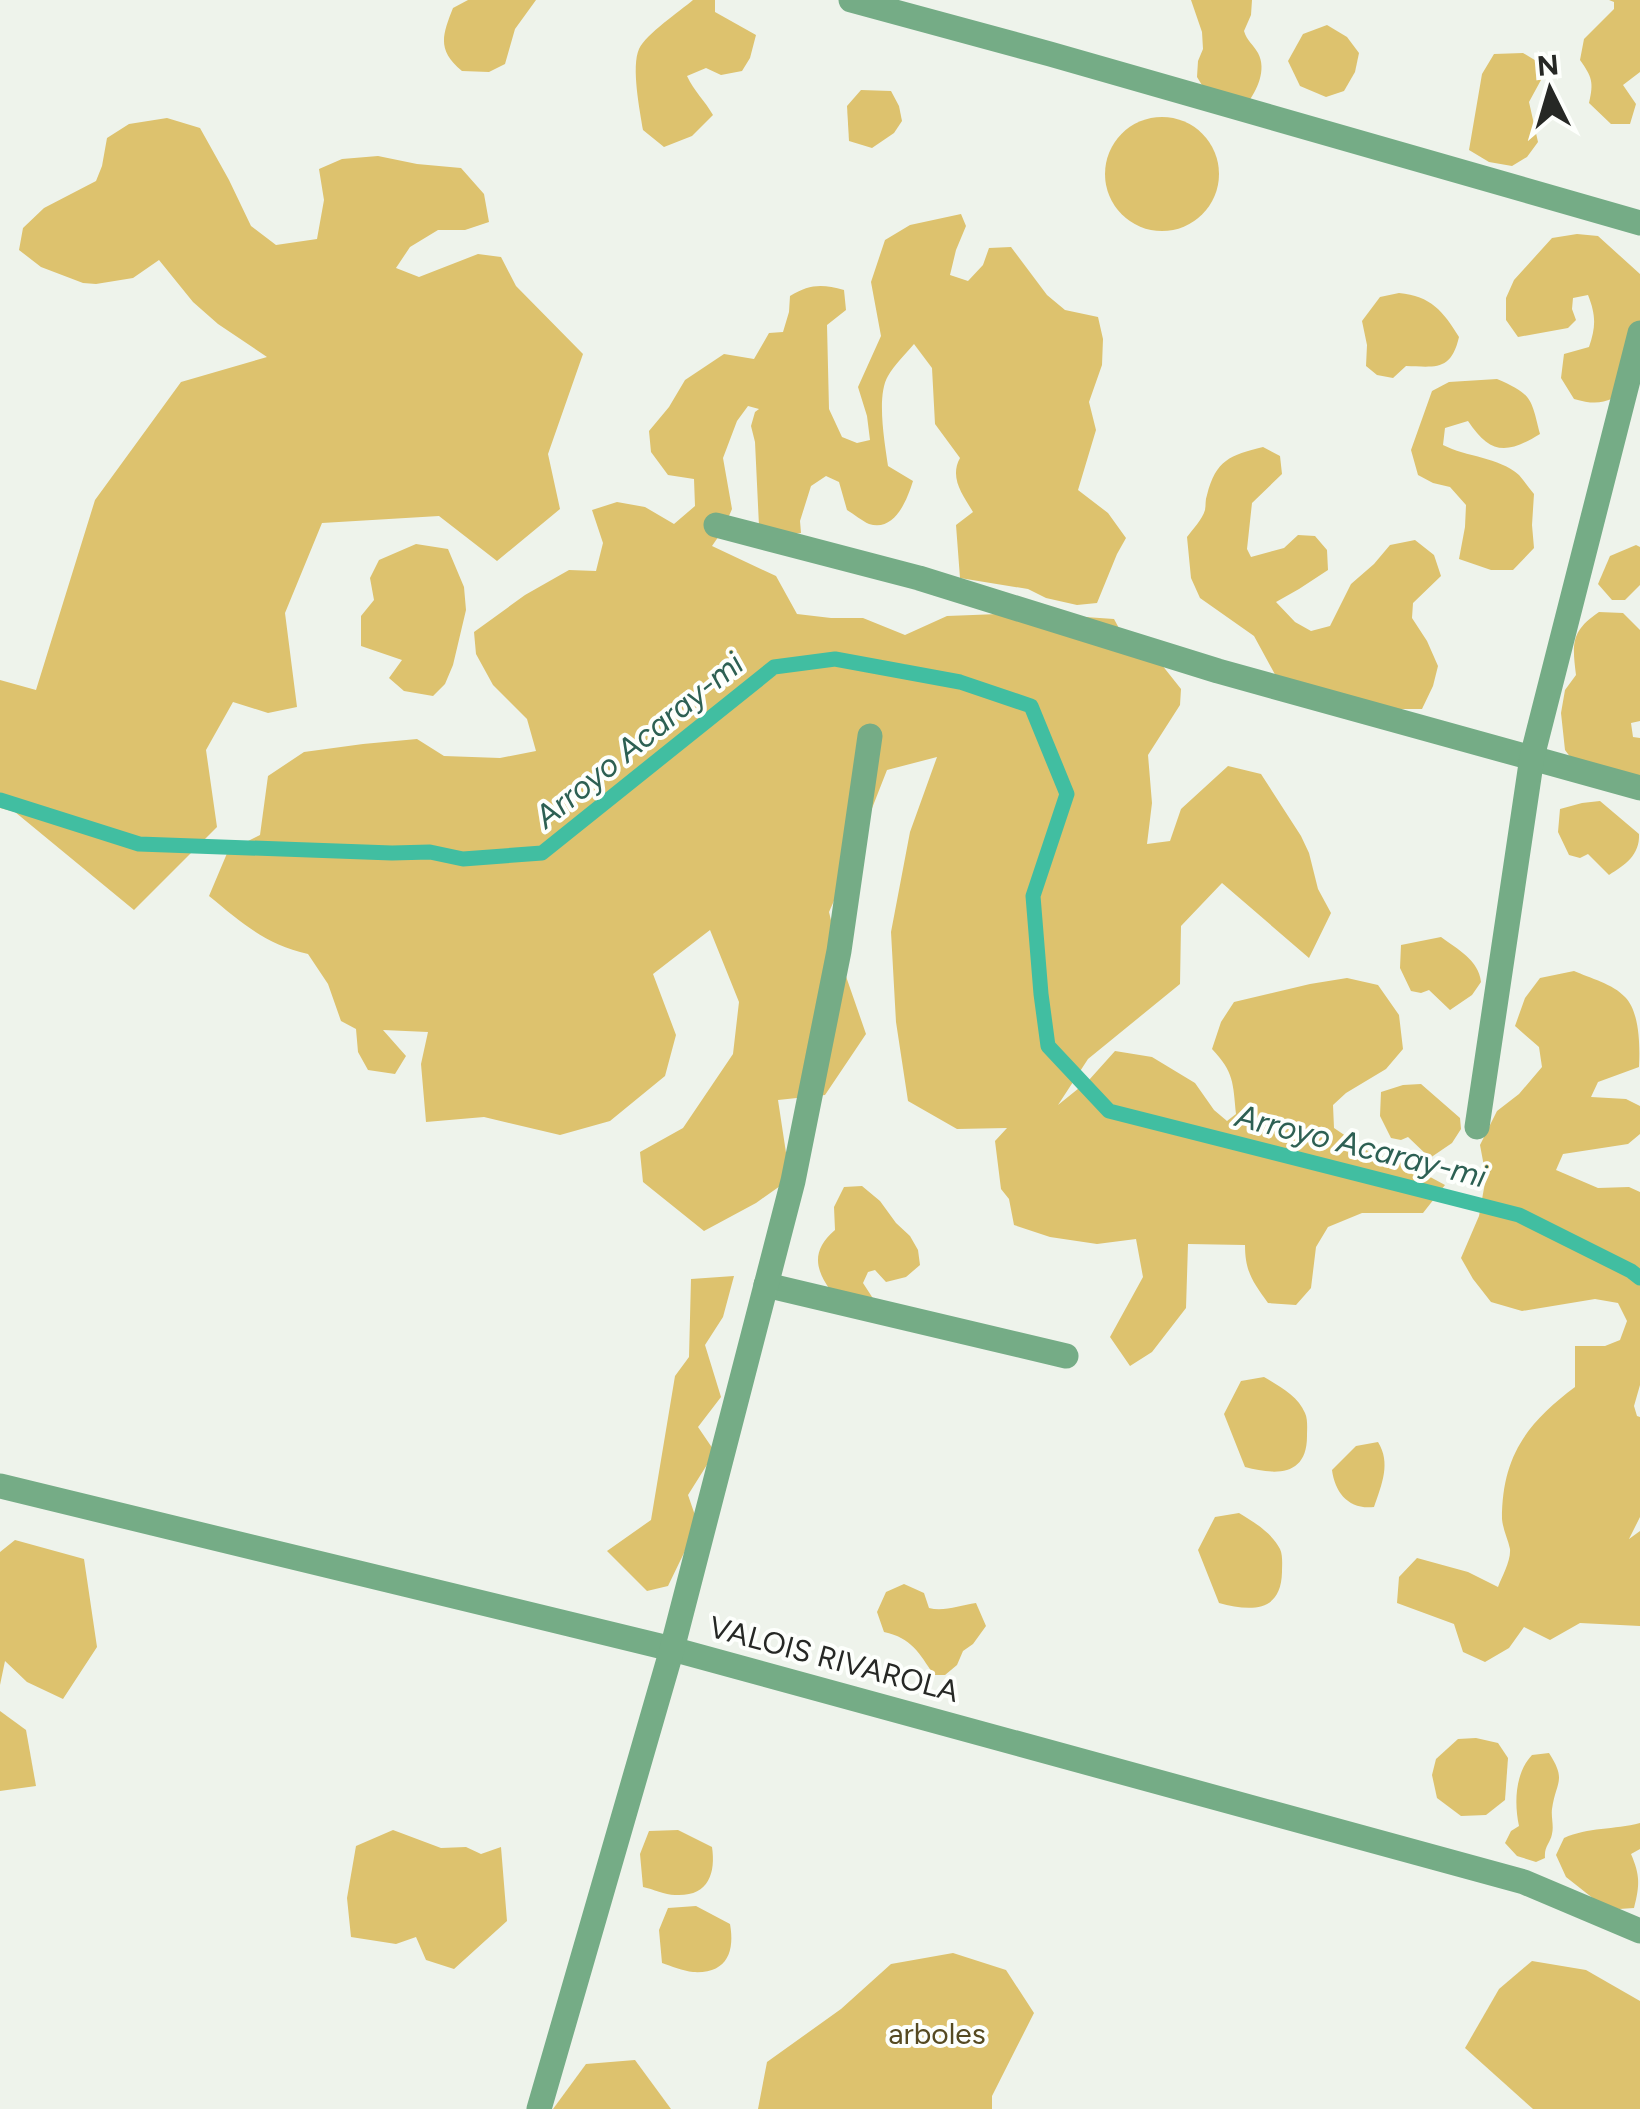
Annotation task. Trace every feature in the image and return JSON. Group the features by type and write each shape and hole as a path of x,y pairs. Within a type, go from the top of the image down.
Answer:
{"street":[{"path":"851,0 1640,223"},
{"path":"1477,1127 1532,757 1640,333"},
{"path":"716,525 919,578 1218,671 1640,788"},
{"path":"539,2109 672,1648 793,1181 840,951 870,736"},
{"path":"766,1286 1066,1356"},
{"name":"VALOIS RIVAROLA","path":"0,1486 672,1648 1524,1882 1640,1931"}],"green space":[{"path":"468,0 536,0 515,29 505,64 489,72 462,71 445,49 444,35 453,8"},
{"path":"693,0 715,0 715,12 756,35 742,71 721,75 706,68 687,76 713,115 692,136 664,147 643,130 637,57 649,37"},
{"path":"1191,0 1252,0 1244,31 1261,59 1261,73 1247,104 1211,100 1197,77 1202,32"},
{"path":"1609,0 1640,0 1640,72 1623,85 1636,104 1630,124 1611,124 1589,103 1591,80 1580,60 1584,39 1614,9 1614,2"},
{"path":"1327,25 1347,37 1359,53 1355,72 1344,91 1326,97 1300,86 1288,61 1303,34"},
{"path":"1523,53 1538,62 1541,80 1529,102 1538,142 1527,157 1512,166 1489,162 1469,150 1482,74 1494,54"},
{"path":"861,90 891,91 902,121 894,133 872,148 849,141 847,106"},
{"path":"1162,117 1184,122 1202,134 1214,152 1219,174 1214,196 1202,214 1184,226 1162,231 1140,226 1122,214 1110,196 1105,174 1110,152 1122,134 1140,122"},
{"path":"167,118 200,128 251,226 276,245 317,239 324,200 319,169 342,159 378,156 461,168 484,194 489,222 465,230 438,230 410,247 396,268 419,277 478,254 501,257 516,286 583,354 548,454 560,509 497,561 439,516 322,523 285,613 297,707 268,713 233,702 206,750 217,827 134,910 15,812 0,808 0,680 36,690 95,500 181,382 267,357 193,302 159,260 133,278 96,284 41,267 19,250 23,228 44,208 96,181 107,138 129,124"},
{"path":"961,214 966,226 950,275 968,281 983,265 989,248 1011,247 1047,295 1065,310 1098,317 1103,339 1102,365 1089,402 1096,430 1078,490 1108,513 1126,538 1097,603 1077,605 1028,589 960,578 956,525 973,512 957,479 960,458 935,424 932,368 914,344 884,385 882,420 888,466 913,481 893,519 878,525 864,521 847,510 839,482 826,476 811,486 800,521 801,533 771,536 759,526 751,426 759,409 748,406 737,421 723,458 732,509 712,546 776,576 797,614 863,618 905,635 947,616 1028,613 1114,619 1133,654 1158,660 1181,689 1180,705 1148,755 1152,803 1147,844 1170,841 1181,809 1228,766 1261,774 1301,836 1318,889 1331,913 1309,958 1222,883 1181,926 1180,984 1088,1059 1058,1105 1089,1080 1115,1051 1152,1057 1195,1083 1227,1121 1236,1114 1233,1086 1225,1064 1212,1049 1221,1022 1234,1002 1347,978 1378,985 1399,1015 1403,1049 1386,1069 1333,1105 1334,1128 1368,1151 1408,1165 1445,1185 1423,1213 1362,1213 1328,1227 1316,1247 1311,1288 1296,1305 1268,1303 1251,1276 1245,1245 1188,1244 1186,1308 1152,1352 1130,1366 1110,1337 1143,1277 1136,1239 1097,1244 1050,1237 1014,1225 1009,1199 1001,1189 995,1141 1007,1128 957,1129 908,1101 896,1022 891,932 910,832 937,757 887,770 829,912 841,962 866,1034 825,1095 778,1100 790,1179 704,1231 643,1182 640,1152 683,1128 733,1054 739,1002 710,930 653,974 676,1035 665,1076 610,1121 560,1135 484,1117 426,1122 421,1064 428,1032 383,1030 406,1056 395,1074 368,1070 358,1052 356,1029 341,1021 328,984 308,954 266,938 209,896 228,851 260,835 268,776 304,752 417,739 444,756 500,758 536,751 527,719 493,685 476,654 474,632 525,595 569,570 596,571 603,543 592,510 617,502 645,507 674,524 695,506 694,479 668,475 651,452 649,431 685,380 724,354 754,359 769,333 783,332 790,296 797,292 816,286 844,290 846,310 827,325 829,409 842,437 857,443 870,440 858,387 881,336 871,282 885,240 910,225"},
{"path":"1598,236 1640,274 1640,331 1632,388 1598,402 1574,399 1561,378 1564,354 1589,347 1594,321 1588,295 1573,298 1576,320 1568,328 1518,337 1506,320 1506,298 1514,280 1552,238"},
{"path":"1399,293 1420,297 1435,306 1459,337 1452,356 1441,365 1406,366 1393,378 1377,375 1366,366 1362,321 1380,297"},
{"path":"1497,379 1528,399 1540,434 1518,445 1500,448 1484,440 1468,421 1445,428 1443,445 1511,469 1534,494 1534,548 1513,570 1491,570 1459,559 1466,505 1450,487 1418,475 1411,450 1432,391 1449,382"},
{"path":"1263,447 1280,456 1282,474 1252,503 1247,549 1251,557 1284,548 1298,535 1315,536 1327,550 1328,570 1276,602 1295,622 1311,631 1330,626 1351,584 1390,545 1415,540 1434,555 1441,576 1413,603 1412,618 1438,666 1422,709 1390,709 1278,680 1254,636 1200,598 1191,578 1187,537 1204,514 1206,497 1220,467 1233,456"},
{"path":"416,544 448,549 464,587 466,610 453,665 445,684 433,696 404,691 389,678 402,660 361,646 361,616 374,600 370,578 379,560"},
{"path":"1636,545 1640,547 1640,585 1625,600 1612,600 1598,584 1610,556"},
{"path":"1599,612 1623,613 1640,630 1640,721 1631,723 1633,737 1640,738 1640,781 1580,770 1565,750 1561,713 1565,690 1576,675 1576,639 1583,625"},
{"path":"1600,801 1639,834 1634,854 1609,875 1588,854 1580,858 1569,855 1558,832 1560,809"},
{"path":"1441,937 1472,961 1481,982 1472,995 1450,1010 1429,990 1411,991 1400,968 1401,945"},
{"path":"1574,971 1620,992 1634,1011 1638,1030 1639,1067 1598,1082 1591,1097 1626,1099 1640,1106 1640,1134 1628,1144 1563,1154 1556,1170 1598,1188 1629,1187 1640,1192 1640,1385 1634,1406 1640,1417 1640,1517 1629,1539 1640,1531 1640,1626 1580,1623 1550,1640 1524,1627 1509,1648 1485,1662 1463,1652 1454,1624 1397,1603 1399,1577 1417,1558 1468,1572 1498,1587 1510,1554 1502,1519 1512,1459 1543,1414 1575,1387 1575,1346 1605,1346 1620,1340 1627,1321 1618,1303 1595,1299 1522,1311 1491,1302 1461,1258 1479,1216 1486,1177 1480,1145 1497,1111 1519,1094 1542,1067 1539,1047 1515,1026 1525,998 1540,978"},
{"path":"1421,1084 1460,1118 1461,1129 1452,1143 1430,1158 1408,1137 1391,1138 1380,1116 1381,1092"},
{"path":"862,1186 910,1236 920,1265 906,1277 886,1282 875,1270 868,1272 863,1283 874,1300 831,1291 821,1275 818,1259 822,1245 835,1230 834,1207 844,1187"},
{"path":"734,1276 723,1317 705,1345 721,1397 698,1427 715,1452 688,1495 698,1524 668,1586 647,1591 607,1551 651,1520 675,1376 689,1357 691,1279"},
{"path":"1264,1377 1293,1397 1306,1415 1306,1449 1302,1459 1278,1472 1245,1467 1224,1414 1241,1381"},
{"path":"1378,1442 1385,1466 1380,1490 1374,1507 1357,1506 1340,1493 1332,1470 1356,1446"},
{"path":"1239,1513 1267,1533 1281,1551 1282,1572 1276,1596 1252,1608 1219,1603 1198,1550 1215,1517"},
{"path":"15,1540 84,1559 97,1647 63,1699 27,1682 5,1661 0,1685 0,1552"},
{"path":"904,1584 924,1593 929,1608 976,1603 986,1626 945,1675 934,1675 908,1642 884,1632 877,1612 886,1592"},
{"path":"0,1711 26,1730 36,1786 0,1791"},
{"path":"1458,1739 1498,1743 1508,1758 1505,1800 1486,1815 1461,1816 1437,1798 1432,1775 1436,1759"},
{"path":"1549,1753 1559,1781 1551,1837 1545,1858 1536,1862 1517,1856 1505,1843 1519,1826 1516,1798 1522,1770 1532,1755"},
{"path":"1640,1823 1640,1849 1631,1854 1638,1880 1634,1908 1619,1909 1599,1903 1566,1877 1556,1855 1564,1838"},
{"path":"393,1830 441,1848 466,1847 481,1854 501,1847 507,1921 454,1969 426,1960 416,1937 396,1944 351,1937 347,1898 356,1846"},
{"path":"678,1830 712,1847 713,1866 707,1882 686,1895 643,1887 640,1854 649,1831"},
{"path":"696,1906 730,1924 731,1944 726,1959 705,1972 662,1963 659,1930 668,1908"},
{"name":"arboles","path":"953,1953 1006,1970 1034,2013 992,2096 992,2109 758,2109 767,2062 841,2009 891,1964"},
{"path":"1532,1961 1586,1970 1640,2001 1640,2109 1533,2109 1465,2048 1499,1989"},
{"path":"635,2060 671,2109 553,2109 586,2064"}],"waterway":[{"name":"Arroyo Acaray-mi","path":"0,800 139,844 430,852 463,859 542,853 774,667 835,659 960,682 1031,706 1067,794 1033,896 1041,994 1048,1046 1109,1111 1519,1215 1640,1278"}]}
